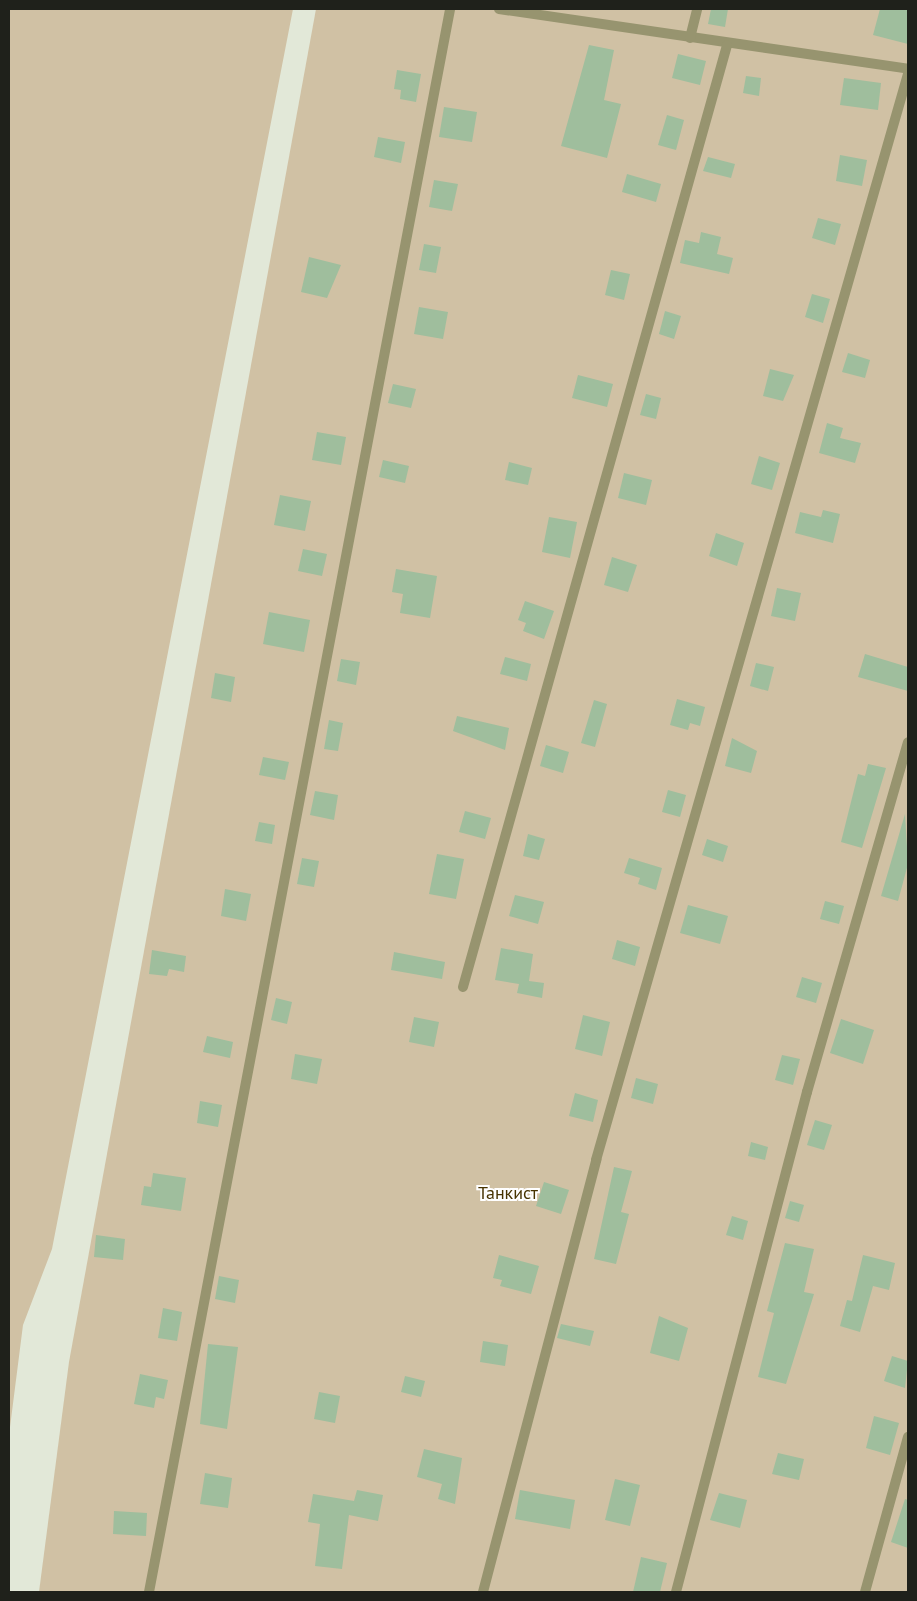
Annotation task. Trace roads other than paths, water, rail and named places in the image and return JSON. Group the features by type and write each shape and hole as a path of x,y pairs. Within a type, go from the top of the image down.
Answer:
{"lane":[{"path":"150,1592 450,9"},
{"path":"499,9 726,45 908,69"},
{"path":"690,38 697,9"},
{"path":"464,987 726,45"},
{"path":"483,1592 596,1160 908,74"},
{"path":"676,1592 804,1102 908,742"},
{"path":"865,1592 908,1437"}],"park label":[{"name":"Танкист","path":"508,1193"}]}
